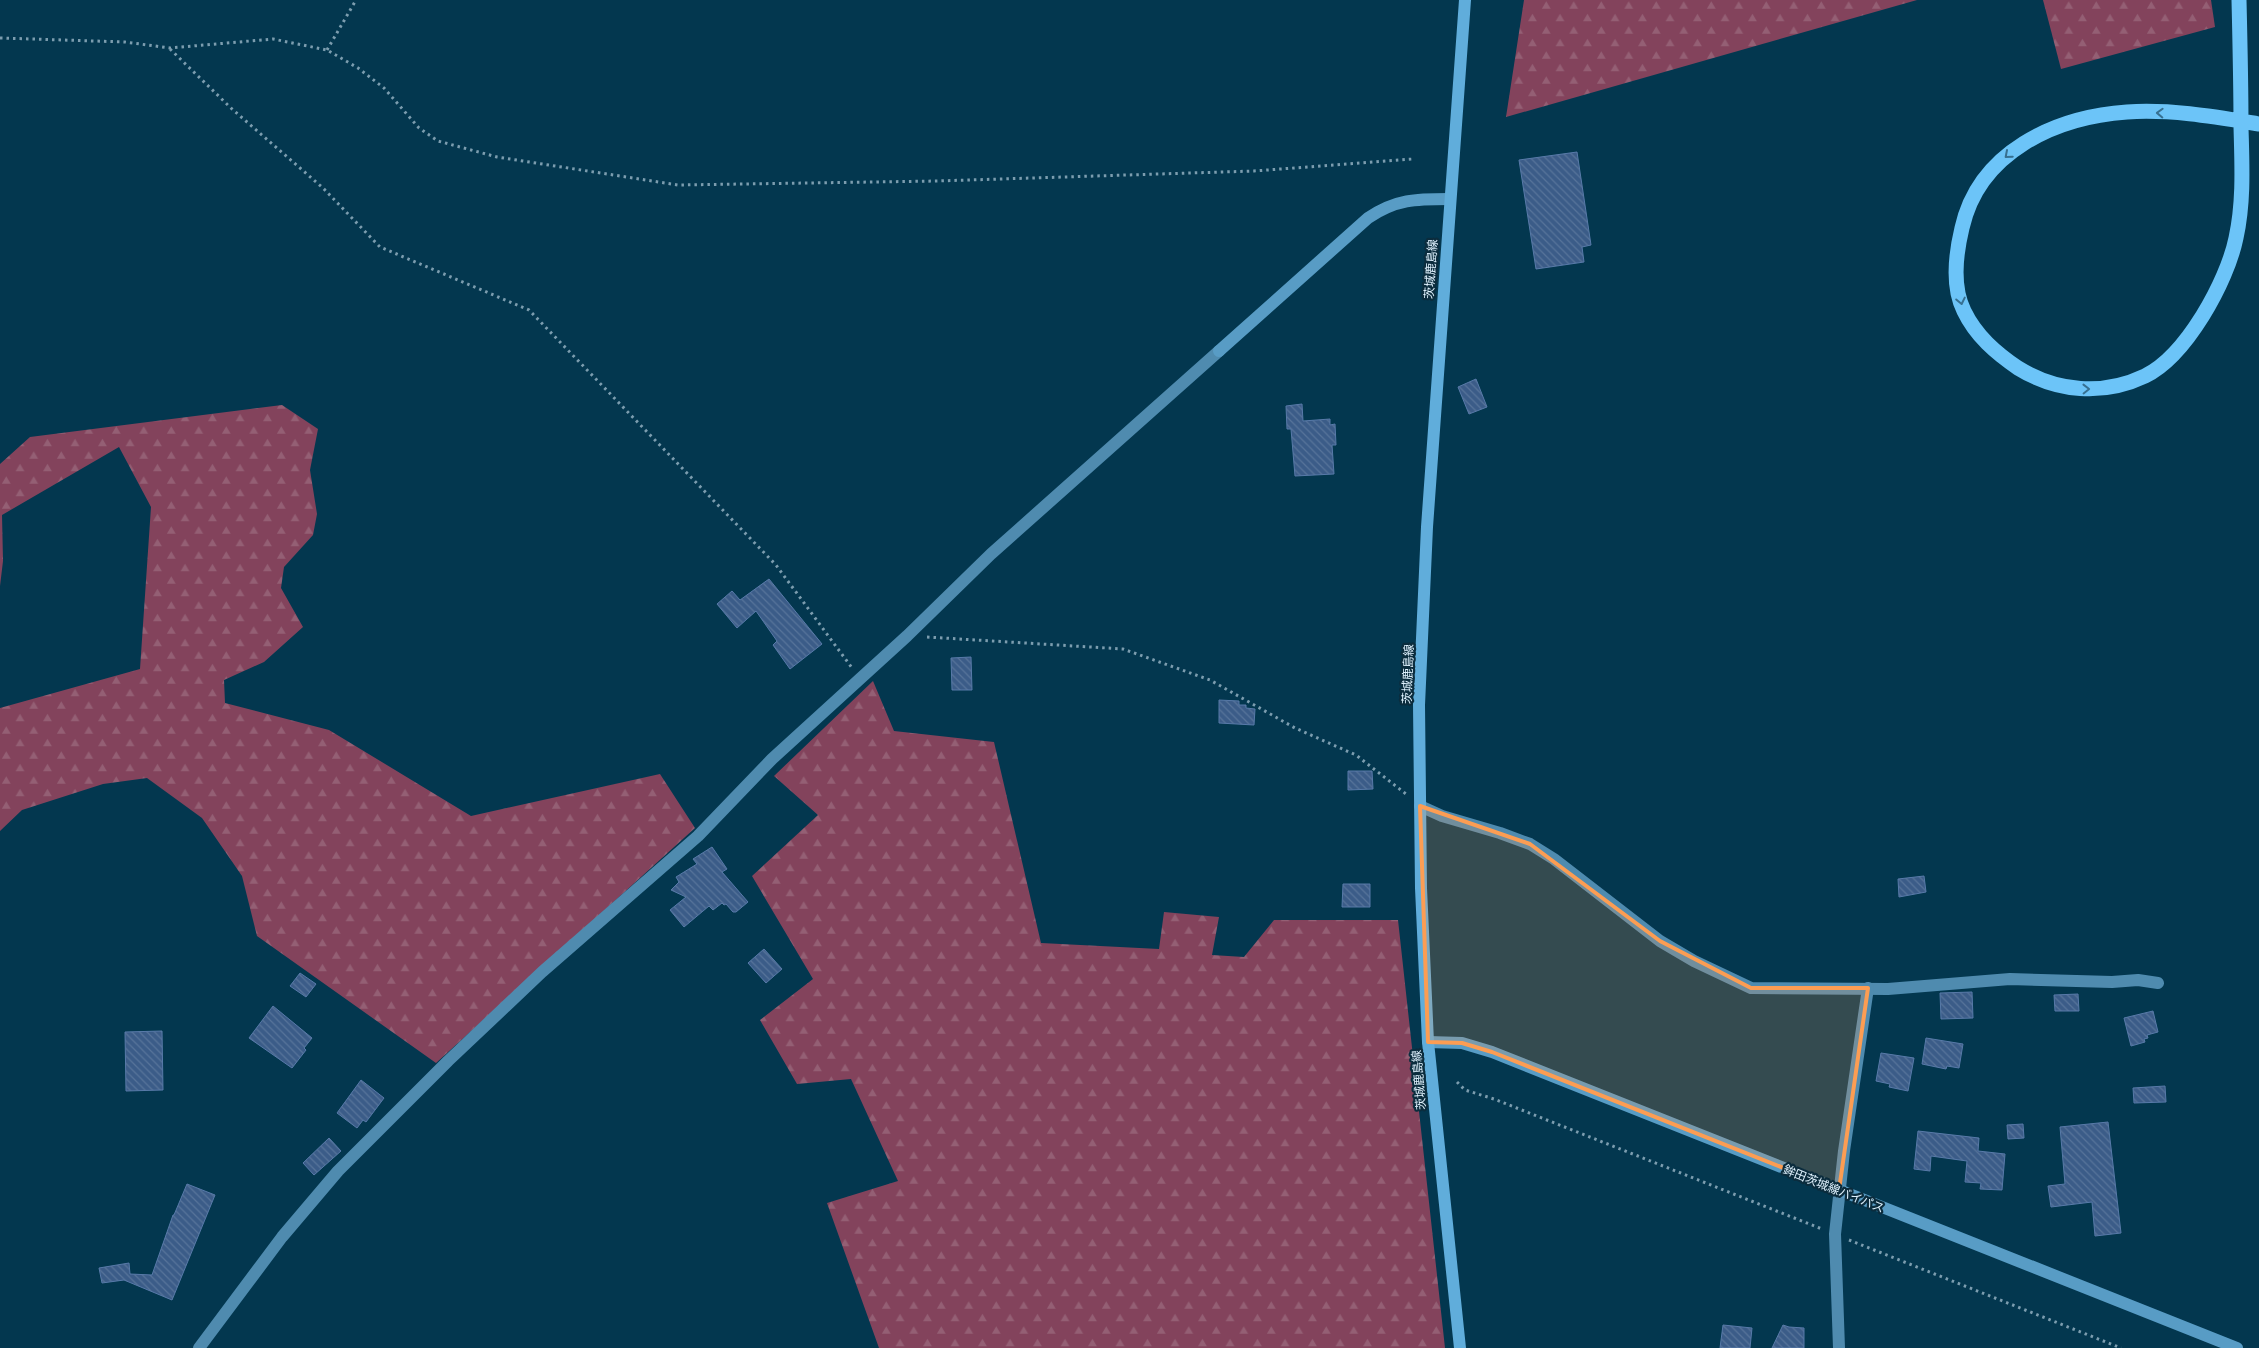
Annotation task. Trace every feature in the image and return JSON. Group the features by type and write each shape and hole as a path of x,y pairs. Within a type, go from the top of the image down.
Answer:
{"highway":[{"path":"2239,0 2243,192 2236,240 2222,282 2201,320 2173,354 2146,376 2106,388 2069,389 2033,377 2006,360 1982,340 1963,309 1956,278 1958,246 1965,212 1986,175 2016,148 2049,129 2088,118 2128,112 2209,116 2259,124"}],"main road":[{"name":"茨城鹿島線","path":"1460,1348 1428,1042 1420,806 1419,704 1423,595 1449,199 1465,0"},
{"path":"1219,351 1374,214 1402,201 1449,199"},
{"name":"鉾田茨城線バイパス","path":"1428,1042 1462,1043 1492,1052 2237,1348"}],"street":[{"path":"199,1348 276,1244 338,1171 479,1031 590,929 698,836 772,758 907,636 991,554 1219,351"},
{"path":"1420,806 1442,816 1530,844 1554,859 1660,941 1751,988 1823,990 1924,987 2010,979 2112,982 2138,980 2158,983"},
{"path":"1839,1348 1834,1234 1868,988"}],"path":[{"path":"327,50 356,0"},
{"path":"0,38 125,42 170,48 273,39 327,50 358,68 384,88 418,128 438,141 498,157 678,185 937,181 1254,171 1413,159"},
{"path":"170,48 232,108 323,188 380,247 529,310 776,565 859,678"},
{"path":"907,636 1123,649 1210,680 1296,728 1356,755 1420,806"},
{"path":"1458,1082 1465,1090 1494,1099 2121,1348"}],"highlighted area":[{"path":"1420,806 1530,844 1660,941 1751,988 1868,988 1839,1190 1492,1052 1462,1043 1428,1042"}],"green space":[{"path":"1524,0 1917,0 1506,117"},
{"path":"2043,0 2211,0 2215,27 2061,69"},
{"path":"282,405 318,429 310,470 317,514 313,535 284,567 281,588 303,627 264,662 224,680 225,703 329,730 471,816 660,774 695,828 436,1063 257,936 242,876 202,818 147,778 103,784 22,810 0,831 0,708 140,669 151,507 119,447 2,515 3,561 0,586 0,464 30,437"},
{"path":"873,681 894,731 994,742 1041,943 1159,949 1164,912 1219,917 1212,955 1244,957 1274,920 1398,920 1445,1348 879,1348 827,1203 898,1181 851,1079 797,1084 760,1020 813,979 752,876 818,815 774,776"}],"building":[{"path":"1577,152 1591,245 1582,247 1584,262 1536,269 1519,160"},
{"path":"1476,379 1487,407 1469,414 1458,387"},
{"path":"1302,404 1303,421 1330,419 1330,425 1335,424 1336,445 1332,445 1334,474 1295,476 1291,429 1287,429 1286,406"},
{"path":"769,579 822,644 790,669 773,645 777,641 756,611 737,628 717,604 732,591 740,600"},
{"path":"971,657 972,690 952,690 951,658"},
{"path":"1219,700 1239,701 1239,705 1246,705 1246,708 1255,709 1254,725 1219,723"},
{"path":"1348,771 1372,771 1373,789 1348,790"},
{"path":"712,847 727,869 722,872 748,902 736,912 733,912 726,904 722,903 713,910 709,906 684,927 670,910 686,897 671,890 679,882 676,877 697,864 693,859"},
{"path":"1924,876 1926,892 1899,897 1898,879"},
{"path":"1343,884 1370,884 1370,907 1342,907"},
{"path":"764,949 782,969 766,983 748,963"},
{"path":"300,973 316,984 306,997 290,986"},
{"path":"1972,992 1973,1018 1941,1019 1940,993"},
{"path":"2078,994 2079,1011 2055,1011 2054,995"},
{"path":"273,1006 312,1038 304,1048 306,1050 292,1068 249,1038"},
{"path":"2153,1011 2158,1032 2147,1035 2148,1038 2144,1039 2145,1042 2131,1046 2124,1018"},
{"path":"162,1031 163,1090 126,1091 125,1032"},
{"path":"1926,1038 1963,1044 1959,1068 1947,1066 1946,1069 1922,1064"},
{"path":"1881,1053 1914,1058 1908,1091 1889,1087 1890,1084 1876,1081"},
{"path":"361,1080 384,1098 366,1122 363,1120 357,1128 337,1113"},
{"path":"2165,1086 2166,1102 2134,1103 2133,1088"},
{"path":"2108,1122 2121,1233 2095,1236 2092,1202 2051,1207 2048,1186 2065,1184 2060,1127"},
{"path":"2023,1124 2024,1138 2008,1139 2007,1125"},
{"path":"1918,1131 1979,1138 1978,1151 2005,1154 2002,1190 1980,1189 1981,1183 1965,1182 1967,1161 1931,1156 1930,1171 1914,1169"},
{"path":"329,1138 341,1151 314,1175 303,1163"},
{"path":"187,1184 215,1195 172,1300 124,1280 102,1283 99,1268 129,1263 130,1274 152,1275 173,1215"},
{"path":"1723,1325 1752,1328 1750,1348 1720,1348"},
{"path":"1783,1325 1804,1328 1804,1348 1772,1348"}]}
